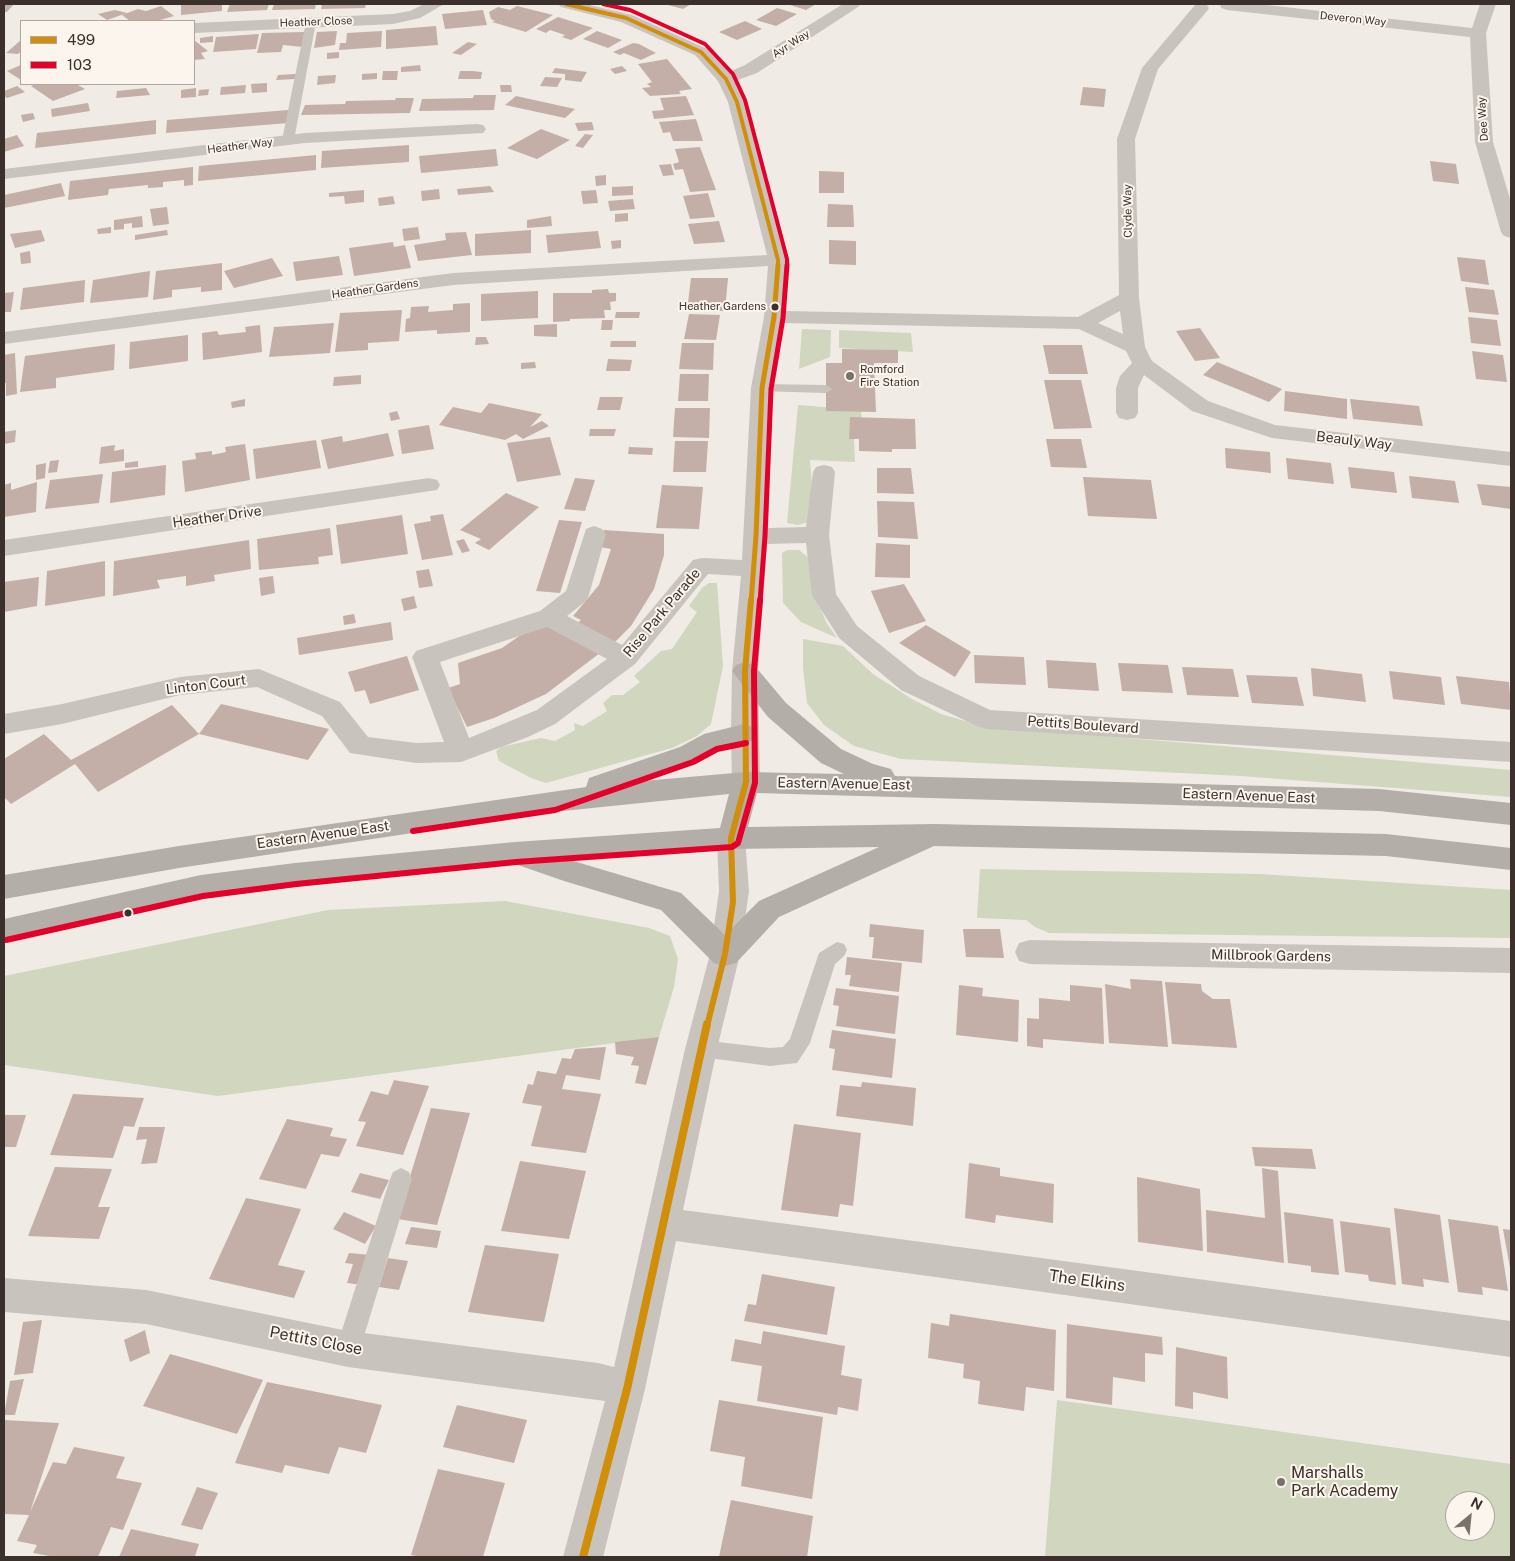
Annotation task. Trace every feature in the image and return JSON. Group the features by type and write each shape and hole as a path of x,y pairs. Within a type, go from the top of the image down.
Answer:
{"highway":[{"path":"745,671 776,710 830,756 842,763 868,774 959,787"},
{"path":"553,801 690,754 714,741 744,734"},
{"path":"732,838 746,782"},
{"name":"Eastern Avenue East","path":"4,887 179,856 553,801 746,782 1379,800 1511,814"},
{"path":"515,853 564,870 671,901 725,954 768,909 934,834"},
{"path":"4,930 201,887 315,872 515,853 732,838 934,834 1386,845 1511,859"}],"street":[{"name":"Heather Close","path":"195,28 393,19 414,15 436,4"},
{"path":"566,4 626,18 701,52 726,79 737,102 778,260 774,317 762,388 756,536 745,671 744,734 746,782"},
{"name":"Ayr Way","path":"726,79 751,69 853,4"},
{"name":"Deveron Way","path":"1196,6 1214,9 1227,4 1478,33"},
{"name":"Dee Way","path":"1488,4 1478,33 1484,142 1511,232"},
{"name":"Clyde Way","path":"1139,356 1129,298 1126,139 1150,68 1196,6"},
{"name":"Heather Way","path":"4,174 288,140 477,129"},
{"name":"Heather Gardens","path":"4,338 453,278 778,260"},
{"path":"1082,323 1129,298"},
{"path":"774,317 1082,323 1139,356 1127,388 1127,413"},
{"name":"Beauly Way","path":"1139,356 1200,406 1272,431 1511,459"},
{"name":"Pettits Boulevard","path":"824,472 817,535 824,595 848,632 910,683 986,719 1511,752"},
{"name":"Heather Drive","path":"4,548 429,485"},
{"path":"461,752 425,658 549,617 577,595 594,534"},
{"path":"756,536 817,535"},
{"name":"Rise Park Parade","path":"416,753 461,752 519,730 546,717 626,658 702,566 754,568"},
{"path":"549,617 626,658"},
{"name":"Linton Court","path":"4,724 62,714 180,686 259,678 330,709 360,746 416,753"},
{"path":"583,1557 627,1388 701,1049 725,954 734,891 732,838"},
{"name":"Millbrook Gardens","path":"1030,952 1511,961"},
{"name":"The Elkins","path":"663,1223 1511,1339"},
{"name":"Pettits Close","path":"4,1294 146,1308 348,1349 598,1381 627,1388"}],"lane":[{"path":"288,140 311,22"},
{"path":"762,388 826,389"},
{"path":"701,1049 770,1057 789,1056 799,1043 826,959 836,950"},
{"path":"348,1349 401,1179"}],"green space":[{"path":"802,329 831,330 830,357 799,369"},
{"path":"839,330 911,333 913,352 839,348"},
{"path":"798,405 861,410 862,420 853,420 855,462 810,460 814,513 808,522 798,525 787,523"},
{"path":"787,550 799,550 811,560 818,601 826,622 837,638 801,622 783,603 782,553"},
{"path":"709,583 717,583 723,666 711,724 697,736 672,748 546,783 531,778 499,761 496,751 501,747 541,738 555,741 575,730 574,723 583,726 607,711 603,703 612,695 623,695 640,682 634,676 661,651 672,649 697,612 689,606 702,588"},
{"path":"803,639 843,646 873,674 912,699 941,714 983,726 1511,770 1511,797 1241,776 901,759 854,746 824,725 807,703 803,668"},
{"path":"980,869 1260,874 1511,890 1511,938 1049,933 1035,927 1026,920 977,918"},
{"path":"505,901 649,928 670,936 678,959 674,987 659,1037 218,1096 4,1065 4,976 328,910"},
{"name":"Marshalls Park Academy","path":"1057,1400 1511,1464 1511,1557 1045,1557"}],"building":[{"path":"4,4 14,4 7,12 4,12"},
{"path":"181,4 222,4 222,11 181,15"},
{"path":"230,4 269,4 267,10 227,12"},
{"path":"274,4 316,4 315,9 272,10"},
{"path":"322,4 366,4 365,8 321,9"},
{"path":"664,4 691,4 683,9"},
{"path":"787,4 816,4 806,10"},
{"path":"161,6 174,16 160,20 129,20 122,15 138,9 146,11"},
{"path":"517,6 553,15 526,32 492,22 495,21 491,19 489,12 498,7 510,10"},
{"path":"777,8 797,14 776,26 756,20"},
{"path":"115,10 127,13 107,20 98,14"},
{"path":"483,10 487,25 445,29 442,14"},
{"path":"558,17 593,28 571,40 562,37 565,35 550,30 546,33 536,29"},
{"path":"745,21 762,29 737,40 719,32"},
{"path":"436,26 438,45 386,49 386,30"},
{"path":"337,31 335,45 314,48 317,32"},
{"path":"382,31 381,47 339,50 340,43 346,43 347,33"},
{"path":"597,31 622,40 608,48 583,39"},
{"path":"306,32 303,47 283,45 281,52 257,53 262,33"},
{"path":"259,34 256,49 213,52 216,37"},
{"path":"213,36 213,42 200,43 200,38"},
{"path":"20,41 20,52 18,54 6,53"},
{"path":"195,41 208,51 201,53 205,59 195,60"},
{"path":"468,42 477,44 461,55 452,53"},
{"path":"633,43 656,53 641,60 624,53 620,55 613,52"},
{"path":"339,52 339,58 327,59 327,53"},
{"path":"667,59 692,89 679,91 681,94 650,96 642,88 651,87 647,84 652,82 638,64"},
{"path":"20,65 20,79 7,71"},
{"path":"420,65 421,71 401,72 401,67"},
{"path":"622,66 627,71 615,74 610,69"},
{"path":"555,68 587,72 581,82 565,80 565,74 552,73"},
{"path":"383,71 398,71 397,80 382,80"},
{"path":"460,71 482,72 481,79 458,79"},
{"path":"377,73 377,79 362,80 362,74"},
{"path":"296,74 295,79 276,80 278,75"},
{"path":"336,75 335,83 317,85 318,76"},
{"path":"545,77 562,78 557,87 540,86"},
{"path":"267,83 267,92 252,93 251,84"},
{"path":"78,85 85,89 53,101 31,86"},
{"path":"246,85 245,93 220,95 221,87"},
{"path":"500,85 511,85 512,92 501,92"},
{"path":"17,86 25,92 7,98 4,96 4,91"},
{"path":"1083,87 1106,89 1104,107 1080,105"},
{"path":"146,88 150,95 116,98 117,91"},
{"path":"196,88 196,97 181,98 181,90"},
{"path":"209,89 208,95 198,96 199,90"},
{"path":"474,95 496,95 494,110 419,111 422,99 473,98"},
{"path":"516,96 575,109 565,118 505,105"},
{"path":"686,96 694,115 654,119 652,111 664,110 660,98"},
{"path":"396,98 414,98 410,113 301,115 305,105 345,104 346,101 395,100"},
{"path":"88,103 90,111 52,117 51,109"},
{"path":"288,110 288,123 166,133 167,120"},
{"path":"33,113 35,119 23,122 21,115"},
{"path":"696,119 703,141 673,141 670,132 663,133 659,122"},
{"path":"156,120 156,134 35,148 37,133"},
{"path":"592,122 594,130 578,131 575,123"},
{"path":"541,129 570,140 537,159 507,148"},
{"path":"585,134 593,135 583,148 575,146"},
{"path":"17,135 24,146 4,152 4,139"},
{"path":"409,145 409,162 321,168 322,151"},
{"path":"700,147 716,190 690,192 683,169 675,170 673,164 679,162 675,149"},
{"path":"496,149 498,166 421,173 419,156"},
{"path":"316,155 316,170 198,181 199,166"},
{"path":"1430,161 1456,164 1459,184 1433,181"},
{"path":"671,164 674,175 663,176 659,165"},
{"path":"193,167 193,185 184,186 184,180 163,182 163,187 148,188 148,185 109,189 108,195 68,200 70,181"},
{"path":"819,171 844,172 844,193 819,193"},
{"path":"606,175 606,185 596,186 595,176"},
{"path":"61,183 65,196 4,208 4,195"},
{"path":"490,186 494,192 458,195 457,189"},
{"path":"633,186 633,195 612,196 612,187"},
{"path":"439,189 440,199 422,201 421,191"},
{"path":"364,190 364,202 345,204 344,196 329,197 329,193"},
{"path":"596,190 598,203 583,204 581,191"},
{"path":"708,193 715,217 690,219 683,196"},
{"path":"393,196 395,204 379,206 378,198"},
{"path":"633,199 635,209 610,211 608,201"},
{"path":"828,204 853,205 854,227 827,227"},
{"path":"167,207 169,224 153,226 150,209"},
{"path":"628,213 628,221 615,222 615,214"},
{"path":"142,216 143,227 132,228 132,223 124,224 124,229 114,230 114,220"},
{"path":"551,216 552,226 527,228 527,220"},
{"path":"719,221 725,242 694,244 688,224"},
{"path":"111,227 111,233 98,234 97,229"},
{"path":"418,227 420,239 404,241 402,229"},
{"path":"41,230 45,241 15,248 10,234"},
{"path":"167,230 168,235 135,240 135,235"},
{"path":"531,230 531,253 475,256 475,234"},
{"path":"598,231 601,248 548,253 546,235"},
{"path":"466,232 472,255 418,261 414,245 446,240 445,233"},
{"path":"621,240 621,248 612,249 611,241"},
{"path":"829,240 856,241 856,265 829,264"},
{"path":"393,242 394,247 405,245 411,268 354,276 349,248"},
{"path":"30,251 31,263 21,264 20,253"},
{"path":"339,256 343,275 296,281 293,262"},
{"path":"1457,257 1485,260 1489,285 1461,281"},
{"path":"272,258 283,276 234,288 224,271"},
{"path":"222,263 222,290 201,292 201,287 172,290 172,297 153,300 156,271"},
{"path":"150,271 148,297 90,303 93,280"},
{"path":"691,278 728,278 725,311 687,311"},
{"path":"85,280 84,302 20,310 23,288"},
{"path":"1465,287 1494,290 1499,315 1469,312"},
{"path":"608,289 609,293 616,293 616,301 610,302 611,310 604,310 605,318 570,319 570,321 553,322 553,293 592,293 592,290"},
{"path":"538,291 538,318 481,321 481,294"},
{"path":"14,292 11,312 4,312 4,293"},
{"path":"470,303 470,332 437,334 437,330 405,332 406,319 410,318 411,307 429,306 428,312 453,310 453,304"},
{"path":"402,310 399,341 368,343 368,350 335,352 340,313"},
{"path":"616,312 640,312 639,318 615,318"},
{"path":"689,314 720,315 716,340 684,339"},
{"path":"1468,317 1497,320 1501,346 1471,343"},
{"path":"602,320 613,320 612,330 601,330"},
{"path":"334,323 330,353 269,357 274,327"},
{"path":"557,324 557,337 534,336 534,325"},
{"path":"260,325 262,352 203,360 202,333 217,331 219,335 246,332 245,327"},
{"path":"1200,328 1220,358 1195,361 1176,331"},
{"path":"188,335 188,361 129,369 130,342"},
{"path":"476,337 486,337 489,344 475,345"},
{"path":"611,341 636,341 636,347 610,347"},
{"path":"682,343 714,343 713,370 679,369"},
{"path":"115,344 114,370 56,378 56,388 20,392 25,356"},
{"path":"1043,345 1082,345 1088,374 1049,374"},
{"name":"Romford Fire Station","path":"842,349 898,350 898,363 874,363 876,412 826,411 826,363 842,363"},
{"path":"1472,351 1503,355 1507,382 1476,379"},
{"path":"15,353 17,394 6,396 4,355"},
{"path":"608,359 632,360 630,371 606,371"},
{"path":"535,362 536,368 521,369 521,363"},
{"path":"1217,362 1282,389 1269,402 1203,375"},
{"path":"680,374 709,374 708,401 678,401"},
{"path":"361,375 361,384 333,386 334,377"},
{"path":"1044,380 1081,380 1092,428 1054,429"},
{"path":"1285,391 1347,399 1347,419 1284,411"},
{"path":"600,397 623,397 620,410 597,410"},
{"path":"245,399 245,406 232,408 231,402"},
{"path":"1350,399 1419,406 1423,426 1353,419"},
{"path":"489,403 542,414 530,427 542,421 549,426 523,439 516,434 505,440 439,425 453,407 481,413"},
{"path":"675,408 710,408 709,438 673,437"},
{"path":"397,411 400,419 391,421 389,413"},
{"path":"850,417 915,419 916,449 892,449 892,452 859,451 859,439 849,439"},
{"path":"429,425 434,449 402,454 398,430"},
{"path":"590,429 616,429 614,436 589,436"},
{"path":"16,430 15,442 4,444 4,432"},
{"path":"388,433 394,456 328,469 321,440 342,436 343,442"},
{"path":"550,437 561,475 517,482 507,443"},
{"path":"1046,439 1081,439 1087,468 1051,467"},
{"path":"316,440 321,468 256,479 253,449"},
{"path":"675,441 708,441 706,472 673,472"},
{"path":"245,444 250,480 185,492 182,461 196,459 195,453 212,451 212,455 226,452 225,447"},
{"path":"115,445 114,451 124,449 124,461 99,464 101,447"},
{"path":"629,447 653,448 652,455 628,454"},
{"path":"1225,448 1270,452 1271,473 1226,468"},
{"path":"1286,458 1331,463 1334,484 1288,479"},
{"path":"59,460 57,472 48,473 50,461"},
{"path":"138,461 138,467 125,468 125,463"},
{"path":"46,463 45,478 36,480 36,465"},
{"path":"166,465 165,495 110,503 112,472"},
{"path":"1348,467 1394,472 1397,493 1351,488"},
{"path":"877,468 911,468 914,494 877,493"},
{"path":"103,474 99,503 45,509 50,480"},
{"path":"1409,476 1455,481 1459,503 1412,498"},
{"path":"1083,477 1151,480 1157,519 1088,516"},
{"path":"575,478 595,480 585,511 564,509"},
{"path":"37,482 36,512 4,517 4,485 11,483 11,490"},
{"path":"1477,484 1511,487 1511,509 1482,505"},
{"path":"662,485 703,487 699,529 656,528"},
{"path":"506,493 539,507 489,550 475,543 481,539 460,530"},
{"path":"877,501 914,502 918,539 878,537"},
{"path":"443,514 453,555 422,560 414,524 431,521 430,516"},
{"path":"402,515 408,554 341,564 336,525"},
{"path":"559,520 582,522 560,593 536,591"},
{"path":"330,528 333,555 318,557 319,564 259,570 257,539"},
{"path":"604,530 664,534 664,555 654,589 631,626 612,645 572,627 581,620 573,616 599,585 611,549 600,547"},
{"path":"464,539 470,551 462,553 456,541"},
{"path":"249,540 251,569 214,575 215,581 186,586 186,576 157,580 160,588 113,596 114,561"},
{"path":"876,543 910,545 910,578 875,577"},
{"path":"105,561 105,596 45,606 47,571"},
{"path":"429,569 433,586 419,588 416,571"},
{"path":"273,576 275,593 261,596 259,578"},
{"path":"39,577 37,606 4,612 4,582"},
{"path":"904,584 926,621 889,633 871,591"},
{"path":"414,596 417,608 404,611 401,599"},
{"path":"354,614 356,623 344,625 343,616"},
{"path":"541,621 600,653 546,694 494,718 467,727 448,688 460,684 458,663 502,648"},
{"path":"391,622 393,640 299,655 297,638"},
{"path":"926,625 971,652 955,677 899,643"},
{"path":"974,655 1024,657 1026,685 975,683"},
{"path":"407,656 419,690 370,704 365,690 355,692 348,672"},
{"path":"1046,660 1096,663 1099,691 1048,688"},
{"path":"1118,663 1168,665 1173,693 1122,691"},
{"path":"1182,667 1233,669 1239,697 1187,695"},
{"path":"1311,668 1362,674 1366,702 1313,696"},
{"path":"1389,671 1441,677 1445,705 1393,699"},
{"path":"1246,675 1297,677 1304,706 1252,703"},
{"path":"1456,676 1509,682 1511,710 1461,704"},
{"path":"221,704 329,729 308,760 199,734"},
{"path":"172,705 199,734 98,792 75,764 11,804 4,797 4,759 44,734 71,760"},
{"path":"870,924 924,930 922,963 872,958 874,937 869,937"},
{"path":"963,929 1000,929 1004,958 966,957"},
{"path":"847,957 902,963 899,992 849,986 851,975 845,975"},
{"path":"1130,979 1162,981 1168,1047 1109,1043 1105,984 1131,989"},
{"path":"1165,982 1201,984 1202,991 1213,999 1230,999 1237,1048 1172,1044"},
{"path":"959,985 983,988 982,996 1019,1000 1018,1042 956,1035"},
{"path":"1070,985 1102,988 1104,1044 1043,1039 1043,1048 1027,1046 1027,1018 1039,1019 1039,998 1070,1001"},
{"path":"836,988 899,996 895,1034 836,1026 839,1006 833,1005"},
{"path":"832,1030 896,1039 892,1078 832,1070 835,1049 829,1048"},
{"path":"659,1037 646,1085 635,1083 639,1066 631,1065 634,1057 616,1054 615,1042"},
{"path":"606,1047 600,1080 566,1075 562,1089 601,1094 586,1153 531,1146 542,1106 522,1103 528,1084 533,1085 537,1071 556,1074 562,1058 571,1059 575,1049"},
{"path":"394,1080 429,1086 403,1155 356,1146 366,1122 358,1121 371,1091 388,1095"},
{"path":"862,1082 916,1088 913,1126 836,1116 840,1085 861,1087"},
{"path":"73,1094 144,1098 134,1127 124,1126 113,1158 50,1155"},
{"path":"431,1108 470,1113 437,1225 397,1219"},
{"path":"4,1115 26,1115 16,1147 4,1147"},
{"path":"287,1119 333,1128 330,1136 347,1139 339,1157 321,1154 306,1189 259,1179"},
{"path":"794,1124 861,1133 853,1206 840,1204 838,1217 781,1210"},
{"path":"139,1127 165,1127 157,1163 141,1164 147,1139 136,1140"},
{"path":"1252,1147 1312,1149 1316,1169 1255,1166"},
{"path":"520,1161 586,1171 569,1239 501,1231"},
{"path":"969,1163 1000,1168 1000,1176 1054,1184 1053,1223 996,1215 995,1223 965,1218"},
{"path":"55,1167 112,1169 98,1207 110,1207 99,1239 28,1236"},
{"path":"1262,1168 1278,1171 1284,1263 1207,1252 1206,1210 1265,1218"},
{"path":"360,1173 389,1180 380,1199 351,1192"},
{"path":"1137,1177 1200,1189 1203,1251 1138,1242"},
{"path":"246,1198 301,1209 278,1265 305,1271 294,1298 209,1279"},
{"path":"1394,1208 1440,1215 1449,1283 1423,1279 1424,1287 1402,1284"},
{"path":"344,1212 376,1226 365,1244 333,1229"},
{"path":"1284,1212 1333,1219 1339,1275 1311,1272 1311,1266 1288,1263"},
{"path":"1448,1219 1498,1226 1508,1291 1482,1287 1483,1295 1458,1292"},
{"path":"1340,1221 1390,1228 1396,1285 1369,1281 1368,1275 1345,1272"},
{"path":"411,1227 441,1231 437,1248 405,1244"},
{"path":"1503,1229 1511,1230 1511,1268 1510,1268"},
{"path":"485,1245 559,1254 544,1322 468,1312"},
{"path":"349,1253 371,1255 362,1285 347,1283 353,1264 345,1263"},
{"path":"388,1258 408,1261 399,1290 379,1287"},
{"path":"762,1274 835,1287 827,1335 744,1321 748,1304 756,1305"},
{"path":"950,1314 1056,1330 1054,1391 1026,1387 1024,1411 978,1404 980,1381 963,1378 964,1364 928,1358 931,1323 949,1326"},
{"path":"42,1320 33,1373 14,1375 23,1322"},
{"path":"1067,1324 1162,1337 1163,1355 1145,1353 1145,1382 1113,1377 1112,1405 1066,1398"},
{"path":"145,1330 150,1353 130,1362 124,1340"},
{"path":"763,1331 845,1346 841,1375 862,1379 858,1411 838,1407 837,1415 757,1401 762,1366 731,1361 735,1339 761,1344"},
{"path":"1176,1347 1227,1357 1228,1399 1193,1392 1193,1409 1175,1406"},
{"path":"170,1354 263,1380 237,1434 143,1406"},
{"path":"24,1379 15,1415 4,1415 10,1381"},
{"path":"267,1382 382,1405 366,1453 339,1447 329,1474 285,1465 282,1473 235,1463"},
{"path":"719,1400 823,1417 812,1499 741,1486 745,1457 710,1451"},
{"path":"457,1405 527,1420 514,1463 443,1447"},
{"path":"4,1420 59,1423 30,1512 53,1462 66,1464 74,1447 125,1457 116,1478 142,1483 123,1530 111,1527 98,1557 55,1557 33,1553 37,1545 17,1541 29,1515 4,1514"},
{"path":"438,1469 505,1483 483,1557 421,1557 411,1555"},
{"path":"197,1487 218,1493 202,1530 181,1525"},
{"path":"731,1500 813,1516 807,1557 719,1557"},
{"path":"131,1529 199,1544 195,1556 198,1557 119,1557"}],"transit line":[{"name":"499","path":"566,4 626,18 701,52 726,79 737,102 778,260 774,317 762,388 756,536 745,671 746,782 731,838 733,902 725,954 701,1049 627,1389 583,1557"},
{"name":"103","path":"6,940 203,896 296,884 516,862 732,847 738,843 755,783 754,671 765,536 771,389 783,318 787,259 745,100 733,74 705,44 630,10 603,4"},
{"name":"103","path":"413,831 555,810 693,762 717,749 746,743"}],"place":[{"name":"Heather Gardens","path":"775,307"},
{"name":"Romford Fire Station","path":"850,376"},
{"name":"Marshalls Park Academy","path":"1281,1482"}]}
